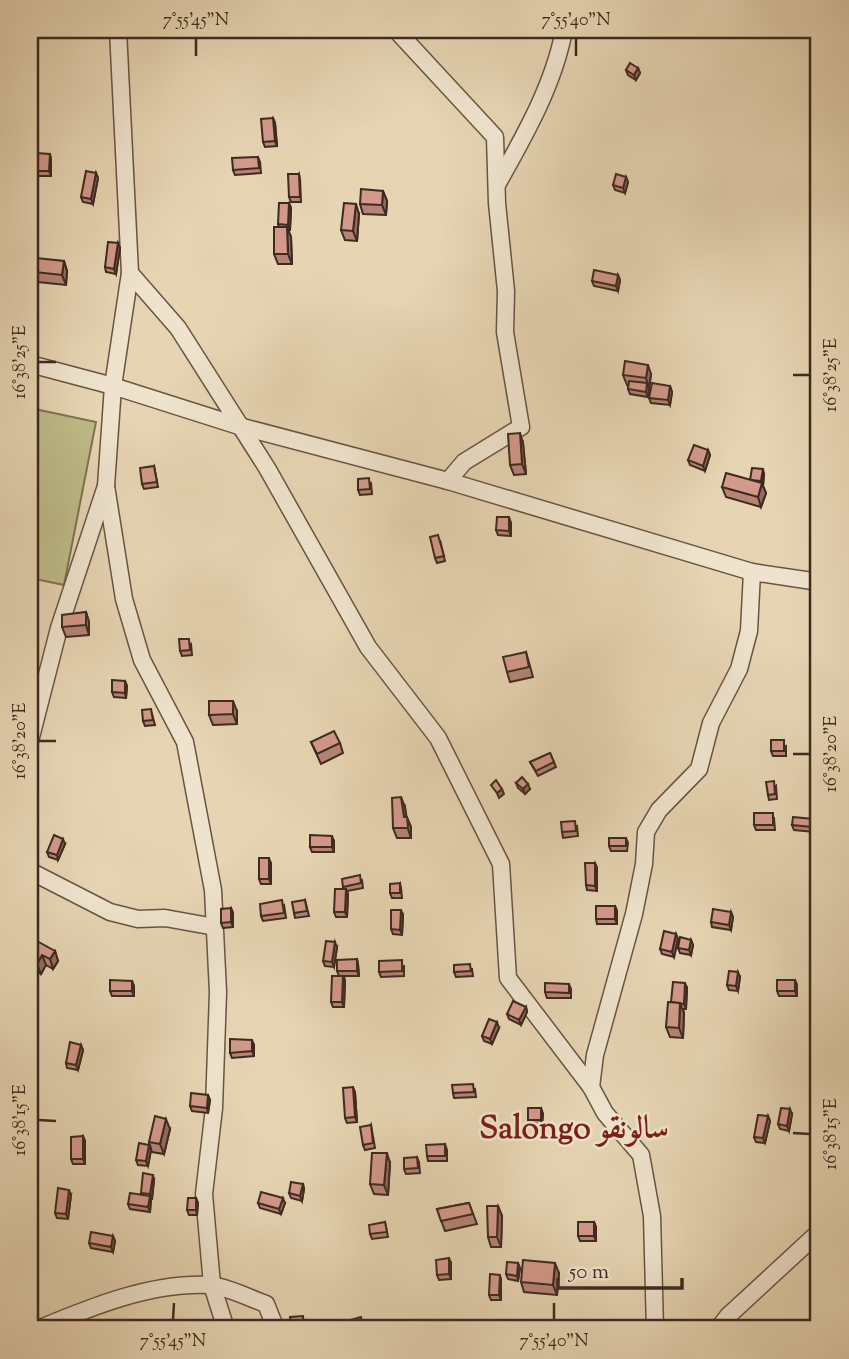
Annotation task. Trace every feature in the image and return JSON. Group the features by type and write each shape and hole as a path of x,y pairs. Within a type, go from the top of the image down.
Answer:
{"street":[{"path":"118,30 130,273 113,386 106,486 124,599 142,660 185,742 213,890 218,992 214,1108 204,1194 212,1285 226,1329"},
{"path":"396,30 495,137 506,291 505,332 521,427 464,462 448,481"},
{"path":"497,185 531,124 561,48 564,30"},
{"path":"130,273 178,328 267,468 368,647 438,738 501,864 508,978 591,1087 605,1113 641,1154 652,1216 655,1329"},
{"path":"30,364 113,386 239,426 448,481 752,572 815,579"},
{"path":"30,741 59,628 106,486"},
{"path":"591,1087 595,1055 634,914 644,864 646,832 659,810 699,769 711,723 739,669 749,631 752,572"},
{"path":"30,871 110,912 138,919 164,918 215,927"},
{"path":"719,1329 728,1316 819,1232"},
{"path":"38,1329 97,1304 151,1292 212,1285 266,1304 276,1329"}],"shaded area":[{"path":"30,408 96,422 64,585 30,578"}],"building":[{"path":"630,63 638,68 634,75 626,70"},
{"path":"273,118 275,141 263,142 261,119"},
{"path":"36,153 50,154 49,171 35,171"},
{"path":"258,157 259,168 233,170 232,158"},
{"path":"86,171 96,173 91,199 81,197"},
{"path":"288,174 299,174 300,197 289,197"},
{"path":"616,174 626,177 623,188 613,185"},
{"path":"361,189 383,191 382,205 360,204"},
{"path":"279,203 289,203 288,225 278,224"},
{"path":"344,203 356,204 353,231 341,230"},
{"path":"274,227 287,227 288,254 274,254"},
{"path":"108,242 118,243 114,269 105,267"},
{"path":"36,258 64,261 62,275 35,272"},
{"path":"594,270 618,275 616,286 592,281"},
{"path":"625,361 648,365 646,378 623,375"},
{"path":"629,381 647,383 646,392 628,389"},
{"path":"652,383 670,386 668,400 649,398"},
{"path":"520,433 522,464 510,465 508,434"},
{"path":"694,445 708,450 703,466 688,460"},
{"path":"154,466 157,482 142,484 140,468"},
{"path":"752,468 763,469 761,481 750,480"},
{"path":"726,473 762,483 758,497 722,487"},
{"path":"369,478 370,489 358,490 358,479"},
{"path":"497,517 509,517 509,531 496,530"},
{"path":"438,535 444,556 435,558 430,537"},
{"path":"86,612 86,625 62,627 62,615"},
{"path":"179,639 189,639 190,650 180,651"},
{"path":"526,652 529,667 507,672 503,657"},
{"path":"112,680 125,681 125,693 112,692"},
{"path":"209,701 233,701 233,714 209,715"},
{"path":"151,709 153,720 143,721 142,710"},
{"path":"334,731 340,743 317,754 311,742"},
{"path":"771,740 784,740 784,751 771,751"},
{"path":"550,753 554,762 536,771 530,762"},
{"path":"813,762 819,762 819,772 813,772"},
{"path":"522,777 528,784 523,789 516,783"},
{"path":"496,780 502,789 497,793 491,785"},
{"path":"774,781 775,794 768,795 766,782"},
{"path":"401,797 408,828 393,828 392,798"},
{"path":"754,813 773,813 773,825 754,825"},
{"path":"793,817 813,819 812,827 792,825"},
{"path":"575,821 576,831 562,832 561,822"},
{"path":"54,835 63,839 57,855 47,852"},
{"path":"310,835 332,836 332,847 310,847"},
{"path":"609,838 626,838 626,846 609,846"},
{"path":"259,858 269,858 269,879 259,879"},
{"path":"585,863 595,863 595,886 586,885"},
{"path":"360,875 361,883 343,887 342,879"},
{"path":"400,883 400,893 390,893 390,884"},
{"path":"335,889 346,889 345,912 334,912"},
{"path":"282,900 284,913 261,916 260,904"},
{"path":"305,900 307,911 294,913 292,902"},
{"path":"596,906 615,906 615,919 596,919"},
{"path":"231,908 231,922 221,923 221,909"},
{"path":"713,909 731,912 729,925 711,922"},
{"path":"391,910 401,910 400,930 391,929"},
{"path":"664,931 676,934 672,952 660,949"},
{"path":"680,937 691,940 689,950 678,948"},
{"path":"37,941 55,951 50,959 42,955 37,964 30,960 30,954"},
{"path":"326,941 335,942 332,962 323,961"},
{"path":"357,959 357,971 337,971 337,960"},
{"path":"402,960 402,971 379,972 379,961"},
{"path":"470,964 471,971 454,972 454,965"},
{"path":"729,971 738,972 736,986 727,985"},
{"path":"332,976 343,976 342,1002 331,1002"},
{"path":"110,980 132,981 132,991 110,991"},
{"path":"777,980 795,980 795,991 777,991"},
{"path":"673,982 685,983 684,1004 671,1002"},
{"path":"545,983 569,984 569,993 545,992"},
{"path":"513,1001 526,1007 519,1020 507,1014"},
{"path":"668,1002 680,1003 679,1028 666,1027"},
{"path":"489,1019 497,1022 490,1039 482,1036"},
{"path":"230,1039 252,1040 252,1051 230,1053"},
{"path":"70,1042 81,1045 76,1065 66,1063"},
{"path":"473,1084 474,1092 453,1093 452,1085"},
{"path":"353,1087 355,1117 345,1118 343,1088"},
{"path":"191,1093 208,1095 207,1108 190,1106"},
{"path":"528,1108 541,1108 541,1120 528,1120"},
{"path":"781,1108 790,1109 787,1126 778,1124"},
{"path":"758,1115 768,1116 763,1138 754,1137"},
{"path":"155,1116 166,1119 160,1144 149,1142"},
{"path":"371,1125 373,1143 363,1145 360,1127"},
{"path":"83,1136 83,1159 71,1159 71,1137"},
{"path":"139,1143 149,1145 146,1161 136,1160"},
{"path":"445,1144 445,1156 427,1156 426,1145"},
{"path":"372,1153 387,1153 384,1185 370,1184"},
{"path":"417,1157 418,1168 404,1169 404,1158"},
{"path":"143,1173 153,1175 150,1194 141,1193"},
{"path":"291,1182 303,1184 300,1196 289,1193"},
{"path":"58,1188 69,1190 66,1214 55,1213"},
{"path":"261,1192 283,1198 279,1209 258,1203"},
{"path":"130,1193 150,1196 148,1207 128,1204"},
{"path":"188,1198 196,1198 196,1210 187,1210"},
{"path":"469,1203 473,1214 441,1221 437,1209"},
{"path":"487,1206 498,1206 497,1237 488,1237"},
{"path":"385,1222 387,1232 370,1234 369,1225"},
{"path":"578,1222 594,1222 594,1236 578,1236"},
{"path":"91,1232 113,1236 111,1247 89,1243"},
{"path":"449,1258 449,1274 437,1275 436,1260"},
{"path":"523,1260 555,1263 553,1285 521,1282"},
{"path":"507,1262 518,1263 517,1276 506,1274"},
{"path":"490,1274 500,1275 499,1295 489,1295"},
{"path":"303,1316 304,1329 291,1329 290,1317"},
{"path":"361,1317 364,1329 349,1329 347,1321"}],"district":[{"name":"Salongo سالونقو","path":"574,1130"}]}
